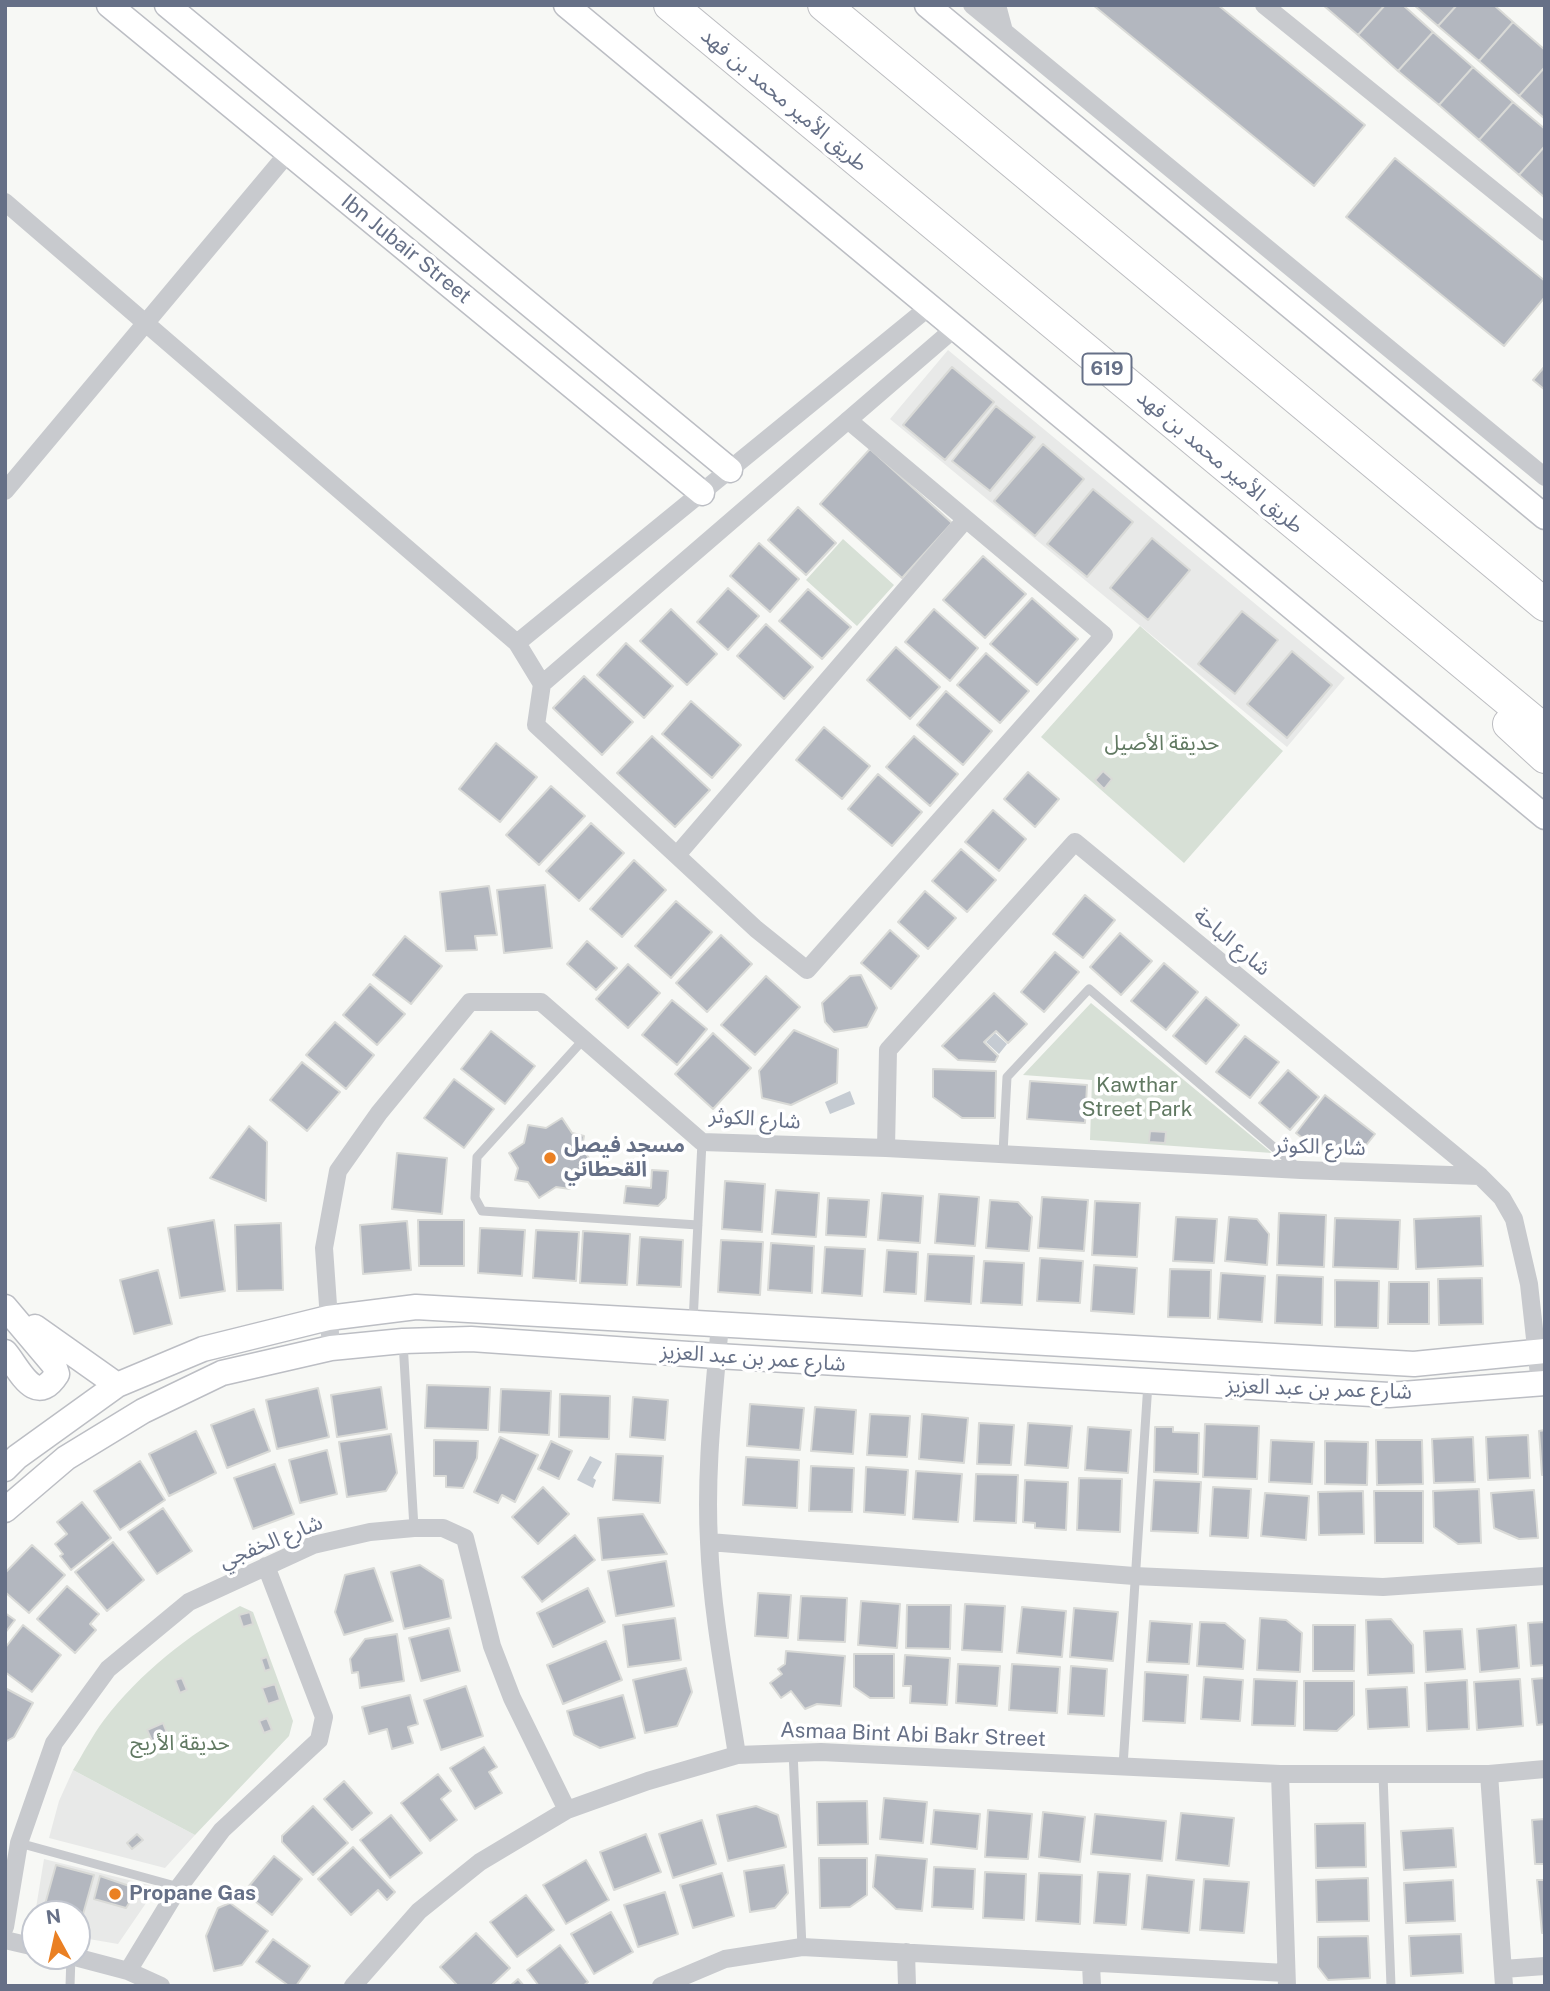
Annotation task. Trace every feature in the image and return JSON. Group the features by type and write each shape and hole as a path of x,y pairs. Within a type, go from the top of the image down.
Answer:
{"highway":[{"name":"طريق الأمير محمد بن فهد","path":"670,5 1545,731"},
{"path":"824,5 1545,605"},
{"path":"1418,626 1448,669 1545,757"}],"street":[{"name":"Ibn Jubair Street","path":"109,5 702,493"},
{"name":"Ibn Jubair Street","path":"167,5 730,470"},
{"path":"566,5 1545,817"},
{"path":"927,5 1545,517"},
{"path":"972,5 1545,477"},
{"path":"997,5 1004,31"},
{"path":"1264,5 1545,232"},
{"path":"5,491 288,153"},
{"path":"5,202 517,643 542,684 536,725 756,929 807,970 1104,635 848,420"},
{"path":"517,643 929,307"},
{"path":"542,684 955,328"},
{"path":"677,855 966,519"},
{"path":"1496,564 1545,584"},
{"name":"شارع الباحة","path":"886,1147 888,1050 1075,842 1480,1176 1502,1198 1514,1219 1529,1284 1541,1351 1542,1384"},
{"name":"شارع الكوثر","path":"331,1348 324,1248 338,1171 379,1113 470,1002 541,1002 702,1142 886,1147 1301,1170 1480,1176"},
{"path":"5,1306 117,1385"},
{"path":"5,1306 54,1365 57,1374 40,1388 30,1385 5,1352"},
{"path":"5,1469 17,1457 117,1385 203,1349 328,1318 416,1307 1414,1364 1541,1351"},
{"path":"720,1323 709,1449 709,1542 716,1625 737,1755"},
{"name":"شارع عمر بن عبد العزيز","path":"5,1510 66,1458 143,1411 222,1373 331,1348 403,1341 471,1339 1390,1395 1542,1384"},
{"name":"شارع الخفجي","path":"5,1927 19,1843 54,1743 108,1669 189,1602 313,1545 370,1532 443,1528 465,1538 492,1646 512,1698 568,1810"},
{"path":"709,1542 1134,1576 1383,1587 1545,1576"},
{"path":"128,1971 179,1887 222,1830 319,1740 324,1717 266,1566"},
{"name":"Asmaa Bint Abi Bakr Street","path":"353,1986 419,1911 480,1862 568,1810 648,1780 737,1755 821,1752 1280,1774 1489,1774 1545,1769"},
{"path":"661,1986 725,1959 802,1947 1287,1979 1280,1774"},
{"path":"1489,1774 1503,1977 1545,1966"},
{"path":"906,1952 907,1986"},
{"path":"91,1961 128,1971 161,1986"},
{"path":"1091,1964 1092,1986"}],"lane":[{"path":"1003,1153 1007,1077 1089,989 1301,1170"},
{"path":"584,1039 477,1157 475,1198 482,1211 698,1225"},
{"path":"693,1323 702,1142"},
{"path":"403,1341 414,1528"},
{"path":"1123,1766 1148,1381"},
{"path":"793,1752 802,1947"},
{"path":"1383,1775 1391,1986"},
{"path":"19,1843 179,1887"}],"shaded area":[{"path":"948,350 1345,678 1287,747 890,419"},
{"path":"995,1033 1007,1044 999,1054 986,1042"},
{"path":"850,1091 855,1104 830,1114 825,1102"},
{"path":"590,1456 602,1462 593,1478 596,1480 593,1488 577,1480"},
{"path":"73,1770 195,1835 165,1868 49,1838 59,1801"},
{"path":"44,1859 157,1887 118,1944 91,1939 91,1900 37,1900"}],"green space":[{"path":"843,539 894,585 857,626 806,580"},
{"name":"حديقة الأصيل","path":"1140,626 1283,751 1184,863 1041,737"},
{"name":"Kawthar Street Park","path":"1091,1003 1272,1153 1090,1140 1092,1080 1023,1075"},
{"name":"حديقة الأريج","path":"240,1606 253,1612 293,1721 289,1736 195,1835 73,1770 104,1720 133,1686 184,1642"}],"building":[{"path":"1093,5 1218,5 1365,125 1314,186"},
{"path":"1323,5 1385,5 1358,35"},
{"path":"1385,5 1403,5 1433,32 1398,71 1358,35"},
{"path":"1414,5 1457,5 1438,26"},
{"path":"1457,5 1494,5 1513,22 1479,61 1438,26"},
{"path":"1513,22 1545,50 1545,67 1519,96 1479,61"},
{"path":"1433,32 1473,67 1439,105 1398,71"},
{"path":"1473,67 1513,102 1479,140 1439,105"},
{"path":"1545,67 1545,119 1519,96"},
{"path":"1513,102 1545,129 1545,146 1519,175 1479,140"},
{"path":"1545,146 1545,198 1519,175"},
{"path":"1395,158 1545,281 1545,297 1504,346 1346,217"},
{"path":"1545,366 1545,390 1533,380"},
{"path":"952,367 994,402 945,460 903,425"},
{"path":"996,406 1035,437 990,491 952,461"},
{"path":"1043,444 1084,479 1035,536 994,501"},
{"path":"870,449 952,523 902,578 820,504"},
{"path":"1093,489 1133,522 1087,577 1047,544"},
{"path":"798,507 836,543 806,575 768,540"},
{"path":"1152,538 1190,570 1148,620 1110,588"},
{"path":"759,543 799,579 770,612 730,576"},
{"path":"983,556 1026,594 985,638 943,600"},
{"path":"728,588 759,616 728,650 697,622"},
{"path":"808,589 851,627 822,659 779,621"},
{"path":"1032,598 1078,639 1037,685 990,644"},
{"path":"671,609 717,654 687,685 640,641"},
{"path":"934,609 978,648 950,681 905,642"},
{"path":"1242,611 1278,640 1235,694 1198,664"},
{"path":"766,624 813,667 784,699 737,656"},
{"path":"626,643 673,686 644,718 597,675"},
{"path":"896,647 940,687 910,719 867,680"},
{"path":"1292,651 1332,685 1287,738 1247,704"},
{"path":"986,653 1029,691 1000,723 957,685"},
{"path":"584,676 633,722 602,755 553,708"},
{"path":"946,691 992,731 963,765 917,725"},
{"path":"691,701 741,745 712,778 662,734"},
{"path":"824,727 870,766 842,799 796,760"},
{"path":"652,736 710,790 675,827 617,773"},
{"path":"914,736 958,774 930,806 886,767"},
{"path":"496,743 537,777 500,822 459,789"},
{"path":"1103,771 1112,779 1104,789 1095,780"},
{"path":"1028,772 1059,799 1035,827 1004,799"},
{"path":"878,774 922,812 892,846 848,809"},
{"path":"551,786 585,816 539,865 506,835"},
{"path":"993,810 1026,839 999,871 965,842"},
{"path":"591,823 624,853 579,901 546,871"},
{"path":"961,849 996,880 967,912 932,881"},
{"path":"634,860 666,890 622,937 590,909"},
{"path":"545,885 552,948 504,953 497,890"},
{"path":"489,886 497,935 475,936 477,950 446,951 440,892"},
{"path":"925,891 956,918 928,949 898,922"},
{"path":"1085,895 1115,920 1083,958 1053,934"},
{"path":"676,901 712,932 671,978 635,946"},
{"path":"890,930 919,956 891,989 861,963"},
{"path":"1120,933 1152,961 1121,995 1090,967"},
{"path":"721,935 752,964 707,1012 676,983"},
{"path":"405,936 442,966 411,1004 373,975"},
{"path":"587,941 617,968 596,990 567,964"},
{"path":"1055,952 1079,972 1044,1012 1021,992"},
{"path":"1164,963 1198,992 1166,1030 1131,1001"},
{"path":"628,964 660,993 628,1028 596,999"},
{"path":"861,975 877,1008 867,1027 834,1032 825,1022 822,1003 850,976"},
{"path":"766,976 800,1007 755,1055 721,1025"},
{"path":"370,984 405,1014 377,1045 343,1015"},
{"path":"994,993 1027,1024 1008,1043 996,1031 984,1042 998,1056 995,1062 958,1060 942,1046"},
{"path":"1206,997 1239,1025 1206,1064 1173,1036"},
{"path":"672,1000 707,1029 677,1065 642,1035"},
{"path":"335,1022 374,1055 346,1089 306,1055"},
{"path":"794,1030 838,1049 837,1083 791,1105 762,1098 759,1071"},
{"path":"491,1031 535,1066 505,1104 461,1069"},
{"path":"713,1033 751,1068 713,1109 675,1074"},
{"path":"1245,1036 1279,1062 1250,1098 1216,1072"},
{"path":"302,1062 340,1092 307,1131 270,1100"},
{"path":"933,1069 996,1071 995,1118 962,1118 933,1097"},
{"path":"1288,1070 1319,1097 1290,1130 1259,1103"},
{"path":"454,1079 494,1109 464,1148 424,1118"},
{"path":"1030,1081 1087,1085 1085,1123 1027,1119"},
{"path":"1325,1095 1375,1134 1364,1148 1311,1145 1296,1133"},
{"name":"مسجد فيصل القحطاني","path":"562,1118 572,1133 584,1136 582,1147 592,1163 574,1174 570,1189 556,1187 539,1198 528,1182 515,1180 518,1168 509,1153 524,1143 528,1125 546,1128"},
{"path":"249,1126 267,1142 266,1201 210,1178"},
{"path":"1150,1131 1166,1132 1165,1143 1149,1142"},
{"path":"397,1153 447,1158 442,1214 392,1209"},
{"path":"652,1170 668,1171 666,1198 658,1206 624,1203 626,1186 651,1188"},
{"path":"725,1181 765,1184 762,1232 722,1229"},
{"path":"776,1190 819,1193 816,1237 772,1234"},
{"path":"882,1193 923,1196 920,1243 878,1240"},
{"path":"939,1194 979,1197 975,1246 935,1243"},
{"path":"1042,1197 1088,1200 1084,1251 1038,1248"},
{"path":"828,1198 869,1200 866,1237 826,1235"},
{"path":"990,1200 1018,1202 1032,1217 1029,1251 986,1248"},
{"path":"1095,1201 1140,1203 1137,1257 1092,1255"},
{"path":"1279,1213 1326,1215 1324,1267 1277,1265"},
{"path":"1481,1216 1483,1266 1416,1269 1414,1219"},
{"path":"1176,1217 1217,1219 1214,1263 1173,1261"},
{"path":"1229,1217 1257,1219 1269,1234 1267,1265 1225,1261"},
{"path":"1335,1218 1400,1220 1398,1269 1333,1267"},
{"path":"214,1220 225,1291 180,1298 168,1228"},
{"path":"418,1220 464,1220 464,1266 419,1266"},
{"path":"407,1221 411,1270 363,1274 360,1225"},
{"path":"281,1223 283,1290 237,1291 235,1225"},
{"path":"480,1228 525,1230 522,1276 478,1273"},
{"path":"536,1230 579,1232 576,1281 533,1278"},
{"path":"583,1231 630,1234 627,1285 580,1283"},
{"path":"640,1237 683,1240 681,1287 637,1285"},
{"path":"721,1240 763,1242 760,1295 718,1292"},
{"path":"771,1243 814,1246 812,1293 768,1290"},
{"path":"825,1247 865,1249 862,1296 822,1293"},
{"path":"887,1250 918,1252 916,1294 884,1292"},
{"path":"928,1254 974,1256 971,1304 925,1301"},
{"path":"1040,1258 1083,1261 1080,1303 1037,1301"},
{"path":"984,1261 1024,1263 1022,1305 981,1303"},
{"path":"1094,1265 1137,1268 1134,1314 1091,1311"},
{"path":"1170,1269 1211,1270 1210,1318 1168,1317"},
{"path":"158,1270 172,1324 134,1334 120,1280"},
{"path":"1221,1273 1265,1276 1262,1322 1218,1319"},
{"path":"1277,1275 1323,1277 1322,1325 1275,1323"},
{"path":"1482,1278 1483,1324 1439,1325 1438,1279"},
{"path":"1335,1280 1379,1281 1378,1328 1335,1327"},
{"path":"1389,1282 1429,1282 1429,1324 1388,1324"},
{"path":"427,1385 490,1387 488,1430 425,1428"},
{"path":"381,1387 387,1429 337,1437 331,1395"},
{"path":"318,1388 329,1437 277,1449 266,1400"},
{"path":"501,1389 551,1391 549,1435 499,1432"},
{"path":"560,1394 610,1396 609,1439 559,1437"},
{"path":"633,1397 668,1400 665,1440 630,1437"},
{"path":"750,1404 804,1408 800,1450 747,1446"},
{"path":"815,1407 856,1410 853,1454 811,1451"},
{"path":"254,1409 270,1451 227,1468 211,1425"},
{"path":"870,1414 910,1416 907,1457 867,1455"},
{"path":"922,1414 968,1418 964,1463 919,1459"},
{"path":"979,1423 1014,1425 1011,1465 977,1464"},
{"path":"1028,1423 1072,1426 1068,1468 1025,1465"},
{"path":"1205,1424 1259,1426 1257,1479 1203,1477"},
{"path":"1088,1427 1131,1430 1128,1473 1085,1470"},
{"path":"1155,1427 1173,1427 1173,1432 1199,1433 1198,1474 1154,1472"},
{"path":"1545,1430 1545,1475 1542,1475 1539,1431"},
{"path":"196,1431 216,1473 169,1496 149,1454"},
{"path":"391,1434 397,1473 386,1491 347,1497 339,1442"},
{"path":"1528,1435 1530,1478 1488,1480 1486,1437"},
{"path":"500,1437 538,1455 515,1502 502,1495 498,1503 474,1492"},
{"path":"1473,1437 1475,1482 1434,1483 1432,1439"},
{"path":"434,1440 478,1441 477,1458 463,1488 446,1487 446,1476 434,1476"},
{"path":"1271,1440 1314,1442 1312,1484 1269,1482"},
{"path":"1376,1440 1422,1440 1423,1484 1377,1485"},
{"path":"551,1441 572,1451 559,1479 538,1469"},
{"path":"1325,1441 1368,1442 1367,1485 1325,1484"},
{"path":"327,1450 337,1494 300,1503 289,1460"},
{"path":"616,1454 663,1456 660,1503 613,1500"},
{"path":"746,1457 799,1460 797,1508 743,1505"},
{"path":"140,1461 165,1500 120,1530 94,1491"},
{"path":"275,1464 294,1514 253,1529 234,1478"},
{"path":"811,1466 854,1468 852,1512 809,1511"},
{"path":"866,1467 908,1470 905,1515 864,1512"},
{"path":"916,1471 962,1474 958,1522 913,1519"},
{"path":"976,1474 1018,1475 1016,1523 974,1521"},
{"path":"1079,1478 1122,1479 1120,1532 1077,1530"},
{"path":"1025,1480 1068,1482 1066,1530 1035,1528 1035,1523 1023,1522"},
{"path":"1154,1480 1201,1482 1198,1533 1151,1531"},
{"path":"543,1487 569,1514 538,1544 512,1517"},
{"path":"1213,1487 1251,1489 1248,1538 1210,1536"},
{"path":"1479,1489 1481,1543 1458,1544 1434,1527 1433,1491"},
{"path":"1534,1490 1538,1538 1519,1539 1494,1528 1491,1493"},
{"path":"1363,1491 1364,1534 1319,1535 1318,1492"},
{"path":"1374,1491 1423,1491 1423,1543 1375,1543"},
{"path":"1265,1493 1309,1496 1306,1540 1261,1536"},
{"path":"82,1502 111,1538 71,1570 55,1544 67,1534 57,1522"},
{"path":"163,1508 192,1551 157,1574 128,1532"},
{"path":"643,1514 667,1554 602,1560 598,1518"},
{"path":"575,1535 595,1560 542,1602 522,1577"},
{"path":"113,1542 144,1580 107,1611 75,1572"},
{"path":"32,1545 65,1575 29,1613 5,1592 5,1573"},
{"path":"666,1561 674,1606 616,1616 608,1571"},
{"path":"420,1565 443,1580 451,1618 404,1629 391,1572"},
{"path":"374,1568 393,1621 344,1635 335,1612 345,1575"},
{"path":"67,1586 99,1614 90,1624 96,1630 75,1653 37,1619"},
{"path":"588,1588 605,1622 553,1647 537,1613"},
{"path":"758,1593 791,1595 788,1638 755,1636"},
{"path":"801,1596 847,1598 845,1642 798,1640"},
{"path":"861,1601 900,1604 897,1648 858,1645"},
{"path":"965,1604 1005,1606 1002,1652 962,1650"},
{"path":"907,1605 951,1605 950,1649 906,1648"},
{"path":"1022,1607 1066,1611 1062,1657 1017,1653"},
{"path":"1074,1608 1118,1612 1113,1661 1070,1657"},
{"path":"250,1612 253,1624 243,1627 239,1615"},
{"path":"5,1613 15,1620 5,1633"},
{"path":"675,1618 681,1660 628,1667 623,1625"},
{"path":"1260,1618 1286,1620 1302,1633 1300,1672 1257,1670"},
{"path":"1391,1619 1413,1645 1414,1673 1368,1675 1366,1620"},
{"path":"1150,1621 1192,1624 1189,1664 1147,1662"},
{"path":"1200,1622 1225,1623 1245,1640 1243,1669 1197,1666"},
{"path":"1545,1622 1545,1665 1531,1666 1528,1623"},
{"path":"23,1625 61,1655 32,1692 5,1672 5,1648"},
{"path":"1313,1625 1355,1625 1354,1671 1313,1671"},
{"path":"1516,1625 1519,1668 1480,1672 1477,1629"},
{"path":"449,1628 460,1671 421,1681 409,1638"},
{"path":"1462,1629 1465,1669 1426,1672 1424,1631"},
{"path":"397,1634 404,1681 360,1688 358,1672 352,1673 350,1659 365,1639"},
{"path":"606,1641 622,1680 563,1704 547,1665"},
{"path":"786,1651 845,1656 841,1706 817,1704 805,1709 791,1691 781,1698 770,1683 782,1674 778,1669 785,1664"},
{"path":"854,1654 894,1654 894,1698 870,1698 854,1687"},
{"path":"905,1655 950,1658 947,1705 910,1703 911,1686 903,1686"},
{"path":"267,1657 271,1669 265,1671 261,1659"},
{"path":"958,1664 1000,1666 997,1706 956,1703"},
{"path":"1012,1664 1060,1667 1057,1713 1009,1710"},
{"path":"1071,1666 1107,1669 1104,1716 1068,1714"},
{"path":"686,1668 692,1692 677,1726 645,1733 633,1680"},
{"path":"1145,1672 1188,1675 1185,1723 1143,1721"},
{"path":"1204,1677 1243,1680 1240,1721 1201,1719"},
{"path":"182,1678 187,1690 180,1693 175,1680"},
{"path":"1545,1678 1545,1724 1537,1725 1532,1679"},
{"path":"1254,1679 1297,1681 1295,1726 1252,1725"},
{"path":"1520,1679 1523,1726 1477,1730 1474,1682"},
{"path":"1467,1680 1469,1729 1427,1731 1425,1683"},
{"path":"1304,1681 1354,1681 1354,1715 1337,1731 1304,1730"},
{"path":"275,1684 280,1700 268,1704 262,1688"},
{"path":"466,1686 483,1736 441,1750 424,1700"},
{"path":"1407,1687 1409,1727 1368,1729 1366,1689"},
{"path":"5,1688 33,1703 14,1737 5,1742"},
{"path":"410,1695 418,1724 408,1727 413,1743 392,1749 387,1729 369,1734 362,1707"},
{"path":"623,1695 635,1738 600,1748 574,1735 567,1711"},
{"path":"267,1718 272,1730 264,1733 259,1721"},
{"path":"163,1723 169,1738 154,1745 147,1730"},
{"path":"193,1738 196,1748 190,1751 186,1740"},
{"path":"484,1747 497,1767 489,1772 502,1793 475,1809 450,1768"},
{"path":"438,1774 451,1791 441,1799 457,1820 430,1841 401,1803"},
{"path":"344,1781 372,1813 352,1830 324,1799"},
{"path":"884,1798 927,1802 923,1843 880,1839"},
{"path":"867,1801 868,1844 818,1845 817,1802"},
{"path":"313,1806 348,1843 313,1875 282,1842 282,1836"},
{"path":"756,1806 778,1815 786,1847 728,1861 717,1815"},
{"path":"934,1810 980,1814 977,1849 931,1844"},
{"path":"988,1810 1032,1814 1028,1859 985,1857"},
{"path":"1043,1812 1085,1817 1080,1862 1039,1857"},
{"path":"1181,1813 1234,1818 1229,1866 1176,1860"},
{"path":"1095,1814 1166,1821 1162,1861 1091,1854"},
{"path":"391,1815 422,1853 390,1878 360,1840"},
{"path":"1545,1819 1545,1864 1535,1864 1532,1820"},
{"path":"702,1820 716,1864 673,1878 659,1834"},
{"path":"1365,1823 1366,1867 1316,1868 1315,1824"},
{"path":"1453,1828 1456,1867 1404,1870 1401,1831"},
{"path":"137,1834 143,1840 132,1849 127,1843"},
{"path":"646,1834 661,1872 614,1890 600,1852"},
{"path":"353,1847 395,1892 387,1900 378,1890 351,1915 318,1879"},
{"path":"876,1855 927,1859 922,1911 896,1909 873,1887"},
{"path":"274,1856 302,1879 272,1915 244,1892"},
{"path":"819,1858 867,1858 867,1895 850,1907 820,1908"},
{"path":"586,1860 609,1900 566,1924 543,1885"},
{"path":"56,1865 94,1875 87,1900 46,1900"},
{"path":"784,1865 788,1893 775,1908 750,1912 744,1871"},
{"path":"934,1867 975,1869 973,1909 932,1907"},
{"path":"985,1872 1026,1874 1024,1920 983,1918"},
{"path":"1098,1872 1130,1874 1126,1925 1094,1923"},
{"path":"722,1873 734,1916 693,1928 680,1885"},
{"path":"1039,1873 1082,1875 1080,1924 1036,1921"},
{"path":"1147,1875 1194,1880 1189,1933 1142,1929"},
{"name":"Propane Gas","path":"100,1876 138,1889 126,1908 94,1899"},
{"path":"1368,1878 1369,1921 1317,1922 1316,1880"},
{"path":"1204,1879 1249,1882 1244,1933 1200,1930"},
{"path":"1453,1880 1455,1921 1406,1923 1404,1883"},
{"path":"1537,1880 1545,1880 1545,1933 1542,1933"},
{"path":"665,1892 678,1934 638,1947 624,1905"},
{"path":"526,1895 554,1930 517,1957 490,1922"},
{"path":"230,1903 268,1931 242,1965 214,1971 206,1936 218,1908"},
{"path":"611,1912 633,1952 594,1974 571,1934"},
{"path":"476,1933 510,1968 491,1986 458,1986 440,1967"},
{"path":"1461,1934 1463,1973 1411,1976 1409,1936"},
{"path":"1368,1936 1370,1978 1328,1980 1318,1967 1318,1937"},
{"path":"273,1939 310,1966 296,1986 289,1986 256,1962"},
{"path":"560,1945 588,1982 583,1986 539,1986 527,1970"},
{"path":"518,1979 524,1986 510,1986"}],"place":[{"name":"مسجد فيصل القحطاني","path":"550,1158"},
{"name":"Propane Gas","path":"115,1894"}]}
